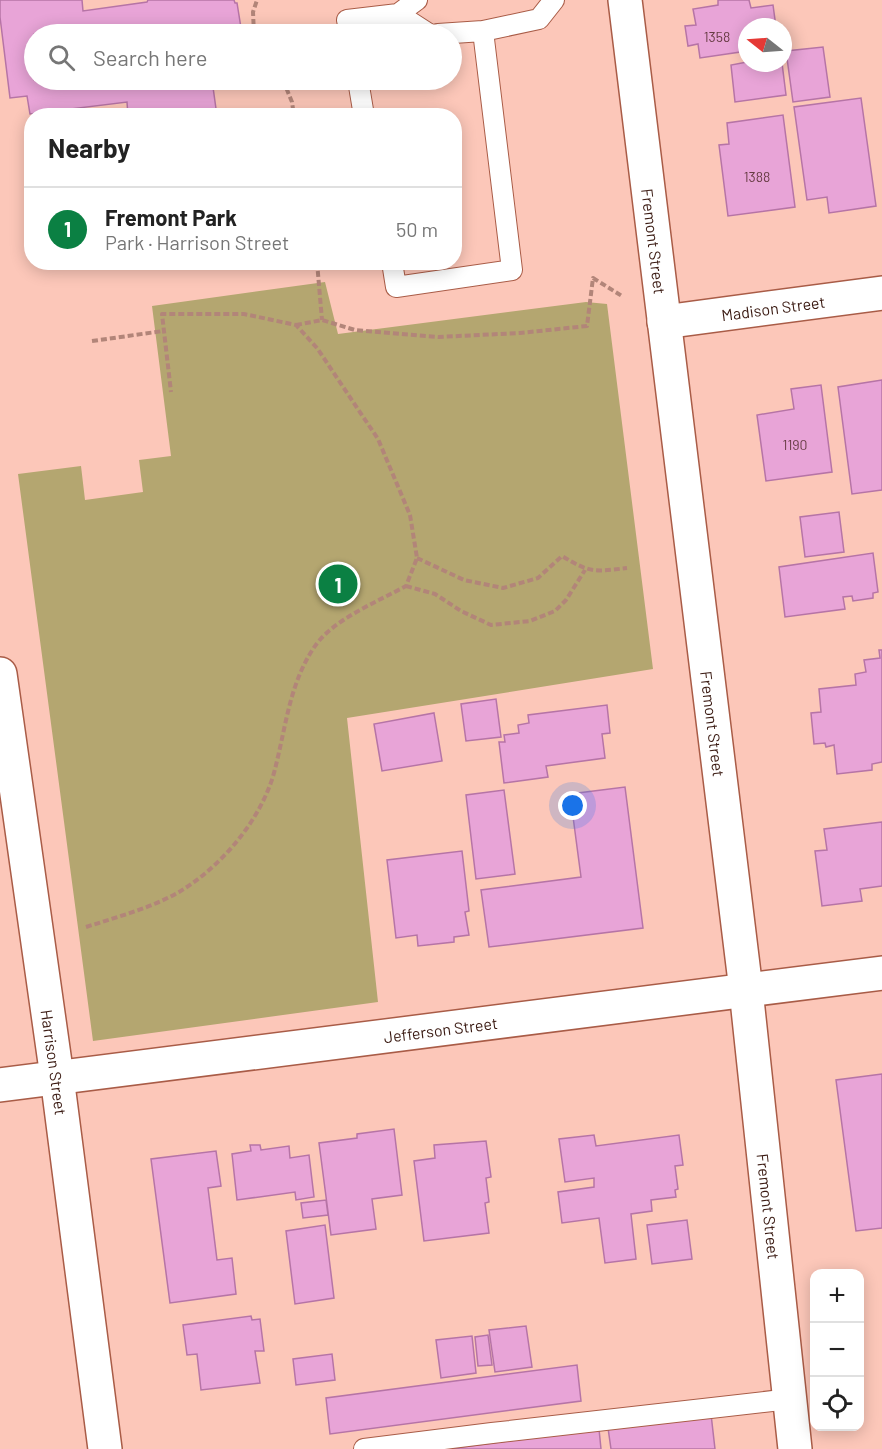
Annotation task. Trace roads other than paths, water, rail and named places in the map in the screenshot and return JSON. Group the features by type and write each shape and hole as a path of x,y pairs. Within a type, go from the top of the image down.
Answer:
{"street":[{"name":"Fremont Street","path":"625,0 746,990 795,1449"},
{"name":"Madison Street","path":"664,322 882,293"},
{"name":"Harrison Street","path":"0,674 57,1077 105,1449"},
{"name":"Jefferson Street","path":"0,1085 882,973"}],"lane":[{"path":"348,24 347,20 398,14 417,0"},
{"path":"462,32 483,31 539,19 554,0"},
{"path":"398,14 414,24"},
{"path":"393,270 396,287 512,270 483,31"},
{"path":"360,90 363,108"},
{"path":"364,1449 492,1432 790,1399"}],"place":[{"name":"Fremont Park","path":"338,584"}]}
